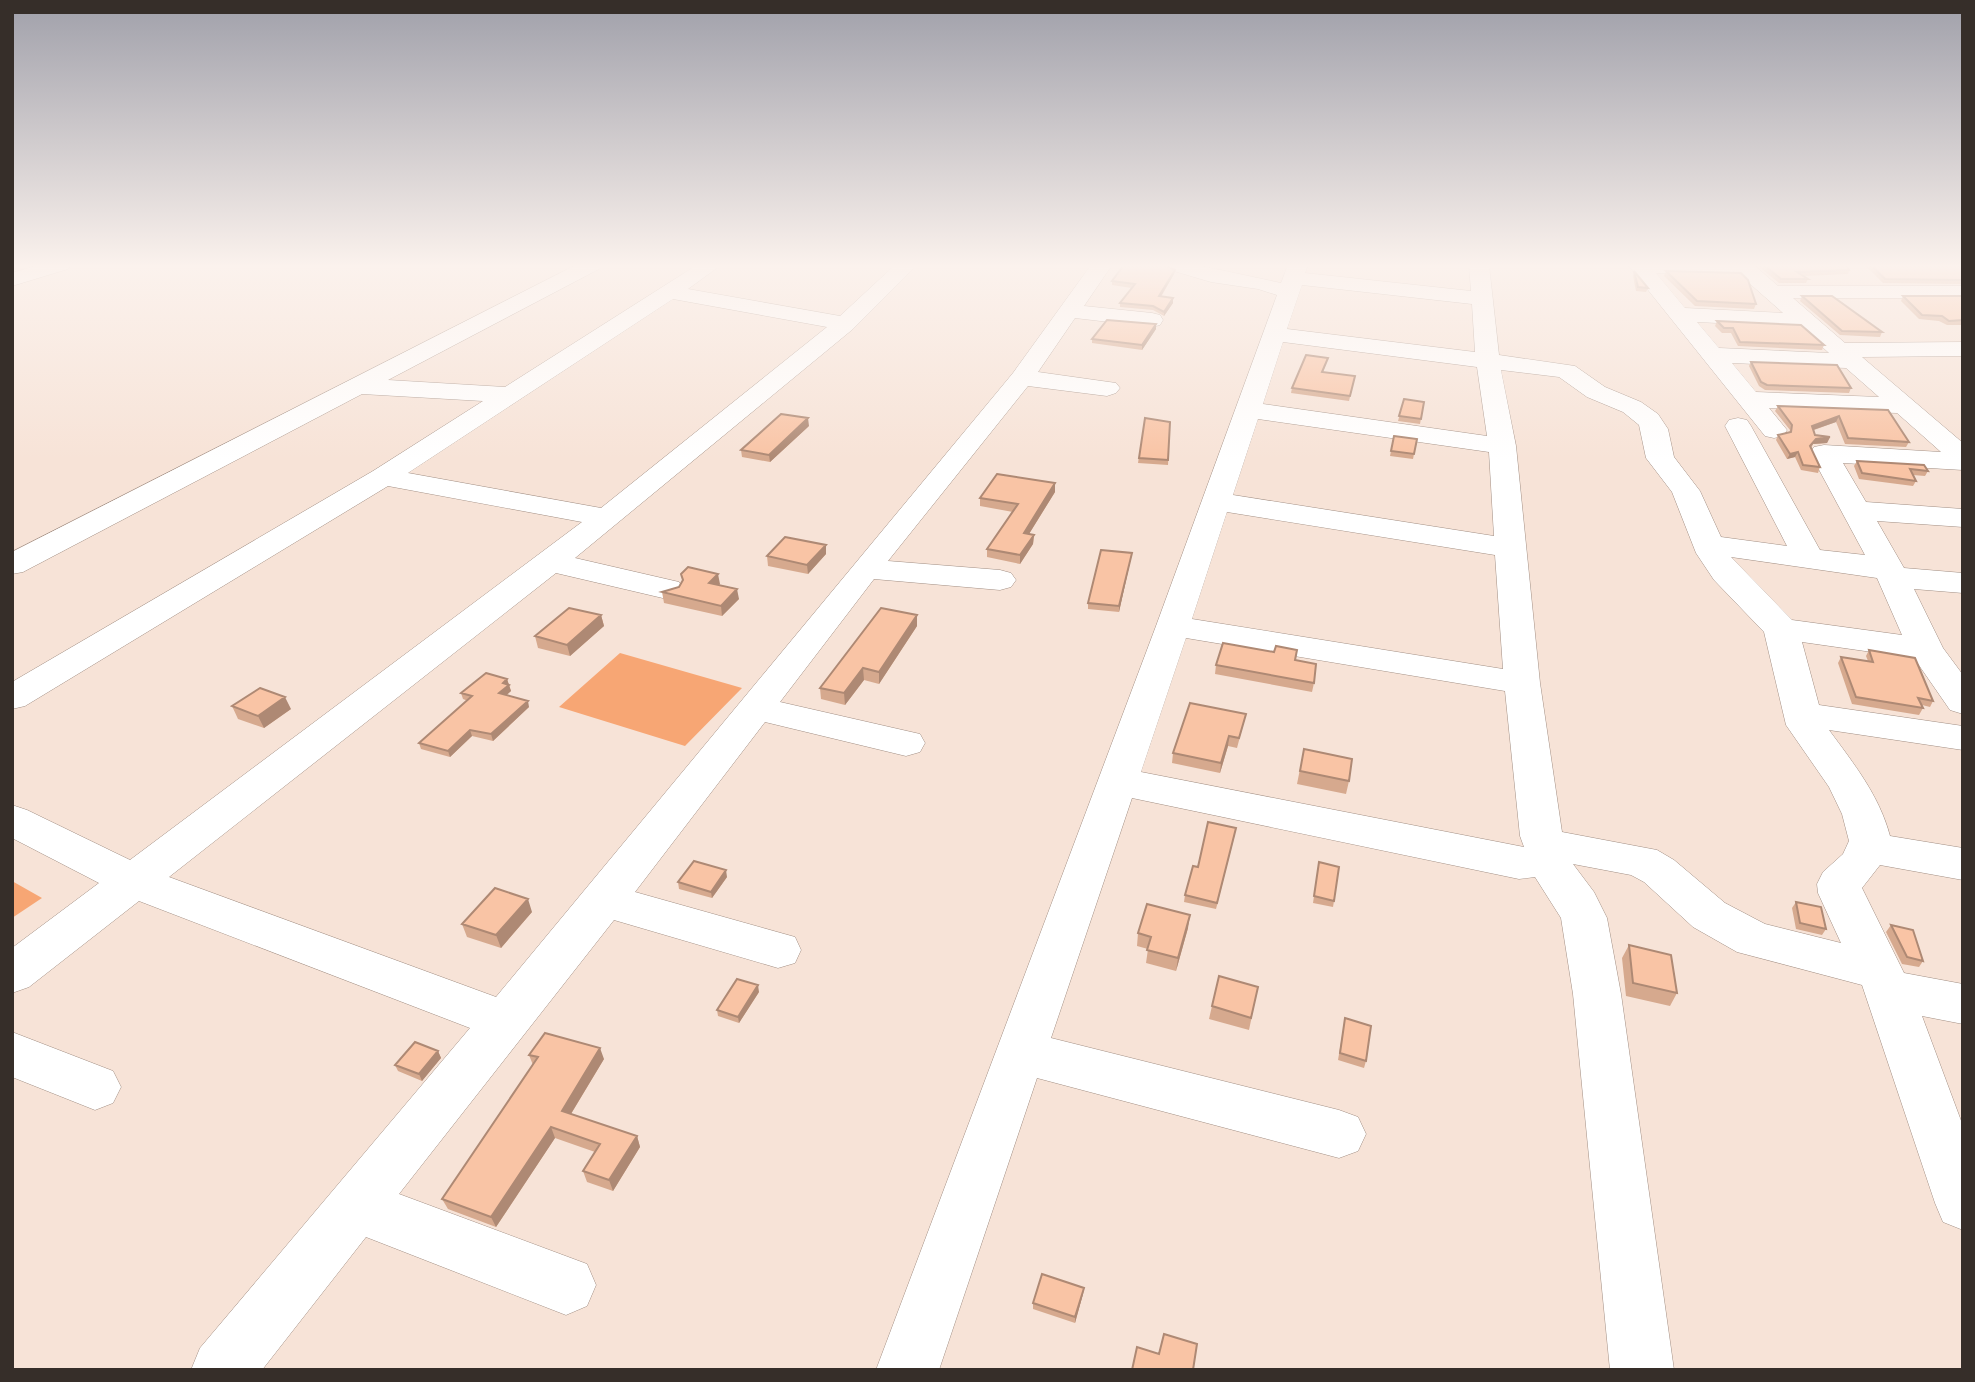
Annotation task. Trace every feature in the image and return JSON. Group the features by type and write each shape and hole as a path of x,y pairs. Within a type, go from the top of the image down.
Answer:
{"street":[{"path":"12,565 468,329"},
{"path":"12,698 383,477 612,329"},
{"path":"12,974 552,562 838,329"},
{"path":"222,1370 604,900 865,569 1022,378 1057,329"},
{"path":"907,1370 1173,626 1275,329"},
{"path":"1486,329 1488,362 1502,446 1522,683 1541,836 1556,876 1578,904 1584,918 1597,994 1642,1370"},
{"path":"1692,329 1774,430 1738,426 1809,558"},
{"path":"1815,329 1963,460"},
{"path":"1273,334 1568,372 1589,388 1624,403 1641,414 1654,429 1660,458 1686,491 1708,545 1725,573 1781,629 1802,714 1811,736 1834,762 1863,814 1870,841 1868,848 1860,863 1839,884 1840,893 1883,980 1963,1203"},
{"path":"1713,355 1845,356 1963,349"},
{"path":"1022,378 1107,388"},
{"path":"360,386 513,395"},
{"path":"1749,399 1910,412 1963,420"},
{"path":"1247,410 1502,446"},
{"path":"1963,460 1824,453 1891,575 1943,661 1963,702"},
{"path":"383,477 607,518"},
{"path":"1215,500 1511,548"},
{"path":"1855,510 1963,518"},
{"path":"1708,545 1865,565 1891,575 1963,583"},
{"path":"552,562 667,589"},
{"path":"865,569 1000,580"},
{"path":"1173,626 1522,683"},
{"path":"1781,629 1943,661"},
{"path":"755,708 906,743"},
{"path":"1802,714 1963,738"},
{"path":"1117,781 1519,863 1531,863 1564,847 1574,846 1642,861 1660,871 1709,915 1753,939 1963,1004"},
{"path":"12,820 136,882 506,1021"},
{"path":"1868,848 1963,864"},
{"path":"604,900 778,950"},
{"path":"1020,1052 1339,1134"},
{"path":"12,1054 95,1087"}],"lane":[{"path":"357,1206 566,1285"}],"shaded area":[{"path":"620,653 742,688 685,746 559,707"},
{"path":"12,881 42,898 12,918"}],"building":[{"path":"1100,329 1152,329 1142,345 1092,339"},
{"path":"1734,329 1806,329 1824,345 1740,342"},
{"path":"1840,329 1879,329 1882,332"},
{"path":"1306,355 1328,358 1322,372 1355,376 1350,396 1292,388"},
{"path":"1751,362 1837,365 1851,388 1767,385 1761,382"},
{"path":"1404,399 1424,402 1421,419 1399,416"},
{"path":"1778,406 1888,410 1909,442 1848,438 1839,416 1812,426 1815,435 1830,437 1816,439 1810,446 1820,467 1803,465 1798,452 1790,454 1778,435 1791,432 1792,425"},
{"path":"781,414 808,418 769,455 741,450"},
{"path":"1145,418 1170,422 1168,460 1139,458"},
{"path":"1394,436 1417,439 1414,454 1391,451"},
{"path":"1857,461 1924,465 1928,471 1910,469 1916,481 1862,473"},
{"path":"997,474 1055,483 1024,533 1034,535 1020,555 987,549 1018,504 980,498"},
{"path":"785,537 826,545 807,565 767,556"},
{"path":"1101,550 1132,553 1119,606 1088,603"},
{"path":"688,567 718,574 709,583 737,589 721,606 662,592 679,587 683,580 681,574"},
{"path":"569,608 601,615 567,645 535,636"},
{"path":"881,608 917,615 879,672 863,668 844,693 820,688"},
{"path":"1223,643 1274,652 1276,646 1297,650 1295,660 1316,664 1314,683 1216,665"},
{"path":"1869,650 1915,658 1933,701 1918,698 1923,708 1856,697 1841,657 1873,662"},
{"path":"486,673 507,679 503,683 509,685 499,693 528,701 491,734 470,730 448,751 419,743 472,696 461,693"},
{"path":"260,688 285,697 258,716 232,706"},
{"path":"1190,703 1246,714 1239,738 1229,736 1221,763 1173,753"},
{"path":"1304,749 1352,759 1349,781 1300,771"},
{"path":"1208,822 1236,828 1217,903 1185,895 1193,866 1198,867"},
{"path":"694,861 726,870 711,892 678,882"},
{"path":"1319,862 1339,867 1334,901 1314,896"},
{"path":"495,888 528,899 496,935 462,924"},
{"path":"1796,902 1821,907 1826,929 1800,923"},
{"path":"1147,904 1190,915 1178,958 1147,950 1151,937 1138,933"},
{"path":"1891,925 1913,930 1923,961 1907,957"},
{"path":"1629,945 1671,955 1677,993 1633,983"},
{"path":"1219,976 1258,987 1251,1018 1212,1006"},
{"path":"737,979 758,985 738,1017 717,1010"},
{"path":"1345,1018 1371,1026 1366,1061 1340,1053"},
{"path":"545,1033 600,1048 562,1111 637,1136 609,1180 583,1171 600,1144 551,1127 491,1217 442,1199 538,1057 529,1055"},
{"path":"415,1042 438,1051 419,1074 395,1065"},
{"path":"1042,1274 1084,1288 1075,1317 1033,1303"},
{"path":"1164,1334 1197,1344 1193,1370 1132,1370 1137,1347 1159,1354"}]}
